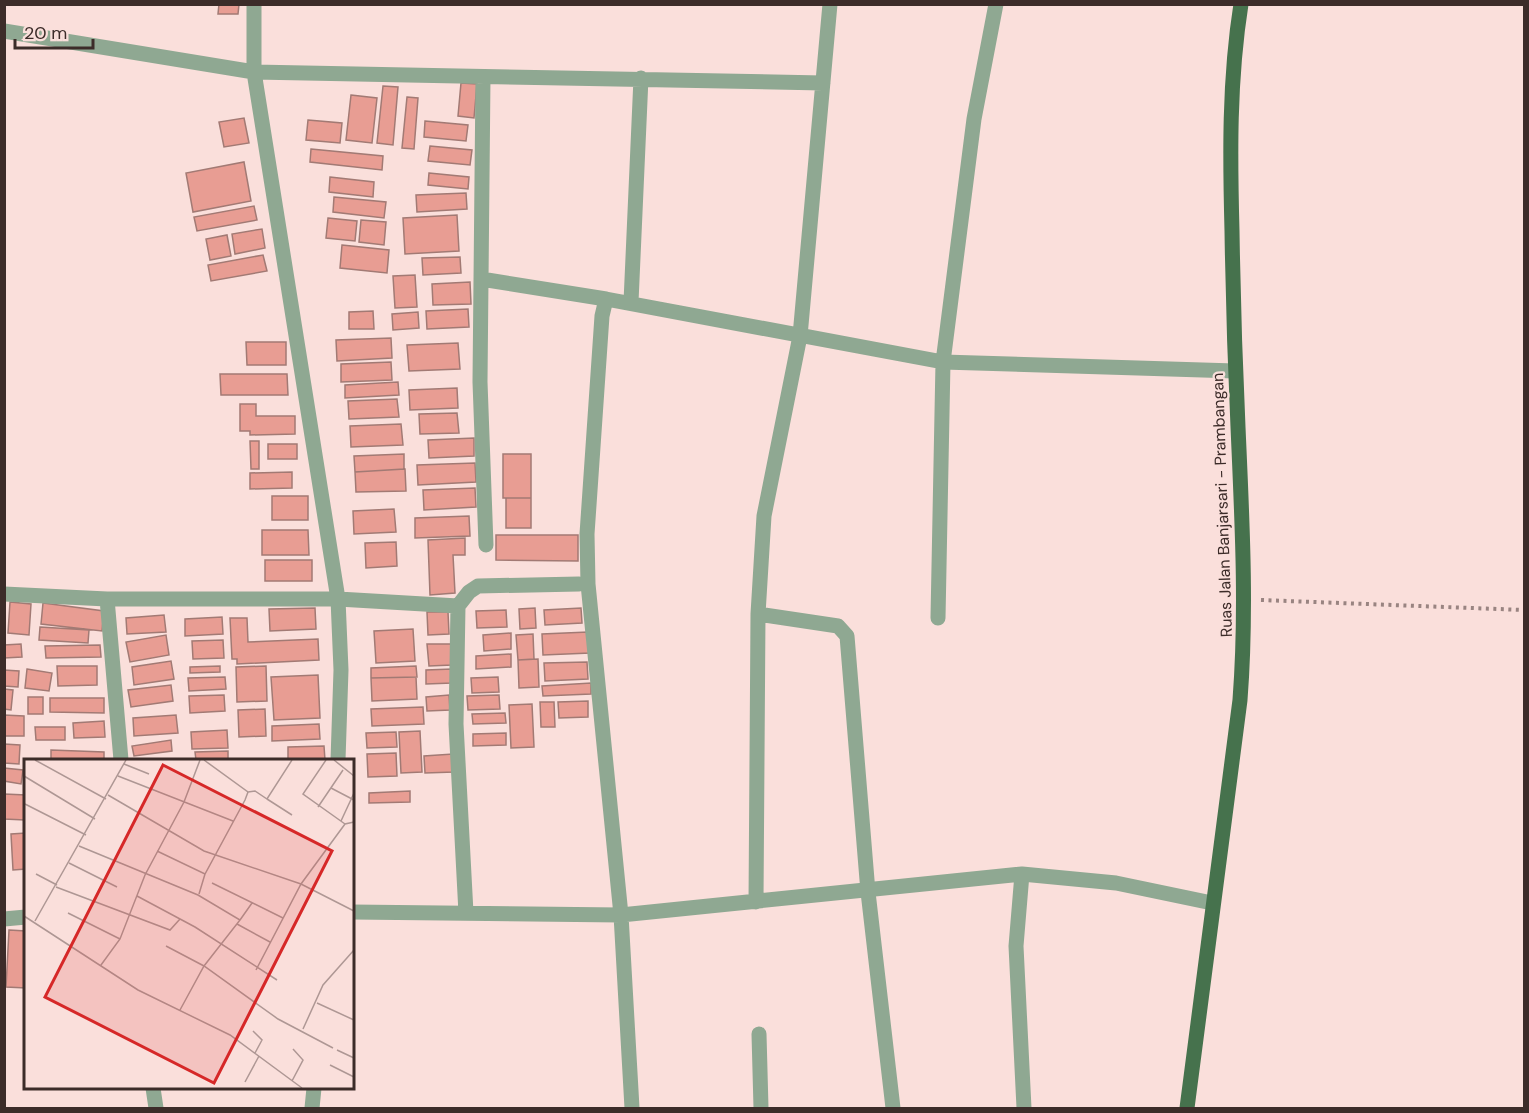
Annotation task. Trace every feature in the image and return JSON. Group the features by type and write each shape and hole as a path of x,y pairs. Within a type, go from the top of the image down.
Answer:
{"main road":[{"name":"Ruas Jalan Banjarsari - Prambangan","path":"1186,1108 1240,700 1245,599 1235,371 1230,144 1234,44 1241,4"}],"street":[{"path":"254,4 254,72 338,599 341,670 338,759"},
{"path":"756,902 758,614 764,516 800,336 830,4"},
{"path":"938,618 943,362 974,119 996,4"},
{"path":"4,31 254,72 823,83"},
{"path":"483,77 480,382 486,545"},
{"path":"631,302 641,78"},
{"path":"481,279 631,302 943,362 1235,371"},
{"path":"606,299 602,316 587,534 588,584 621,915 632,1108"},
{"path":"466,913 456,724 458,606 469,592 478,586 579,585"},
{"path":"4,594 107,599 338,599 458,606"},
{"path":"107,599 121,759"},
{"path":"758,614 838,626 846,636 868,892 893,1108"},
{"path":"1022,874 1016,946 1024,1108"},
{"path":"354,912 621,915 868,892 1022,874 1116,882 1212,903"},
{"path":"4,920 24,917"},
{"path":"759,1034 761,1108"},
{"path":"153,1089 156,1108"},
{"path":"312,1108 314,1089"}],"path":[{"path":"1245,599 1524,610"}],"building":[{"path":"219,4 239,4 238,14 218,14"},
{"path":"461,83 477,84 474,118 458,116"},
{"path":"383,86 398,87 393,145 377,143"},
{"path":"351,95 377,98 372,143 346,140"},
{"path":"407,97 418,98 414,149 402,148"},
{"path":"244,118 249,143 224,147 219,122"},
{"path":"308,120 342,123 340,143 306,140"},
{"path":"425,121 468,125 466,141 424,137"},
{"path":"430,146 472,150 470,165 428,161"},
{"path":"311,149 383,156 382,170 310,162"},
{"path":"244,162 251,201 193,212 186,173"},
{"path":"429,173 469,177 468,189 428,185"},
{"path":"330,177 374,182 373,197 329,192"},
{"path":"466,193 467,209 417,212 416,195"},
{"path":"334,197 386,202 384,218 333,212"},
{"path":"254,206 257,220 197,231 194,217"},
{"path":"457,215 459,251 405,254 403,218"},
{"path":"328,218 357,221 355,241 326,238"},
{"path":"361,220 386,222 384,245 359,242"},
{"path":"262,229 265,248 235,254 232,234"},
{"path":"227,235 231,256 210,260 206,239"},
{"path":"342,245 389,250 387,273 340,268"},
{"path":"263,255 267,271 211,281 208,265"},
{"path":"460,257 461,273 423,275 422,258"},
{"path":"415,275 417,307 395,308 393,276"},
{"path":"470,282 471,304 433,305 432,284"},
{"path":"468,309 469,327 427,329 426,311"},
{"path":"373,311 374,329 349,329 349,312"},
{"path":"418,312 419,328 393,330 392,314"},
{"path":"391,338 392,358 337,361 336,340"},
{"path":"246,342 286,342 286,365 247,365"},
{"path":"458,343 460,369 409,371 407,345"},
{"path":"391,362 392,380 341,382 341,364"},
{"path":"220,374 287,374 288,395 221,395"},
{"path":"398,382 399,395 345,398 345,385"},
{"path":"457,388 458,408 410,410 409,390"},
{"path":"397,399 399,417 349,419 348,401"},
{"path":"240,404 256,404 256,416 295,416 295,434 250,435 250,431 240,431"},
{"path":"457,413 459,433 420,434 419,414"},
{"path":"401,424 403,445 351,447 350,426"},
{"path":"474,438 474,456 429,458 428,440"},
{"path":"250,441 259,441 259,469 251,469"},
{"path":"268,444 297,444 297,459 268,459"},
{"path":"404,454 404,469 355,472 354,456"},
{"path":"503,454 531,454 531,498 503,498"},
{"path":"475,463 476,482 418,485 417,465"},
{"path":"405,469 406,491 356,492 355,472"},
{"path":"292,472 292,488 250,489 250,473"},
{"path":"475,488 476,507 424,510 423,490"},
{"path":"272,496 308,496 308,520 272,520"},
{"path":"506,498 531,498 531,528 506,528"},
{"path":"394,509 396,532 354,534 353,511"},
{"path":"469,516 470,536 415,538 415,518"},
{"path":"262,530 308,530 309,555 262,555"},
{"path":"496,535 578,535 578,561 496,560"},
{"path":"465,538 465,555 453,555 455,593 430,595 428,540"},
{"path":"396,542 397,566 366,568 365,543"},
{"path":"265,560 312,560 312,581 265,581"},
{"path":"10,602 31,604 29,635 8,633"},
{"path":"43,603 104,611 102,631 41,624"},
{"path":"315,608 316,629 270,631 269,609"},
{"path":"535,608 536,628 520,629 519,609"},
{"path":"581,608 582,623 545,625 544,610"},
{"path":"506,610 507,627 477,628 476,611"},
{"path":"427,612 448,612 449,634 428,635"},
{"path":"164,615 166,632 127,634 126,618"},
{"path":"222,617 223,634 185,636 185,619"},
{"path":"230,618 247,618 248,642 318,639 319,660 237,664 237,659 232,659"},
{"path":"40,627 89,630 88,643 39,640"},
{"path":"413,629 415,661 376,663 374,631"},
{"path":"588,632 590,653 543,655 542,634"},
{"path":"511,633 511,649 484,651 483,635"},
{"path":"533,634 534,659 518,660 516,635"},
{"path":"166,635 169,655 130,662 126,642"},
{"path":"223,640 224,658 193,659 192,641"},
{"path":"21,644 22,657 4,658 4,645"},
{"path":"427,644 451,644 452,665 429,666"},
{"path":"100,645 101,657 46,658 45,646"},
{"path":"511,654 511,667 476,669 476,656"},
{"path":"538,659 539,687 519,688 518,660"},
{"path":"171,661 174,679 134,685 132,667"},
{"path":"587,662 588,679 545,681 544,663"},
{"path":"57,666 97,666 97,685 58,686"},
{"path":"220,666 220,672 190,673 190,667"},
{"path":"266,666 267,701 237,702 236,667"},
{"path":"416,666 417,677 371,678 371,668"},
{"path":"27,669 52,673 49,691 25,688"},
{"path":"452,669 452,683 426,684 426,670"},
{"path":"4,670 19,671 18,687 4,686"},
{"path":"318,675 320,718 274,720 271,677"},
{"path":"225,677 226,689 189,691 188,678"},
{"path":"416,677 417,699 372,701 371,678"},
{"path":"498,677 499,692 472,693 471,678"},
{"path":"591,683 591,694 543,696 542,686"},
{"path":"171,685 173,701 131,707 128,690"},
{"path":"4,689 13,690 11,710 4,709"},
{"path":"224,695 225,711 190,713 189,696"},
{"path":"449,695 450,710 427,711 426,697"},
{"path":"499,695 500,709 468,710 467,696"},
{"path":"28,697 43,697 43,714 28,714"},
{"path":"50,698 104,698 104,713 50,712"},
{"path":"588,701 588,717 559,718 558,702"},
{"path":"540,702 554,702 555,727 541,727"},
{"path":"532,704 534,747 511,748 509,705"},
{"path":"423,707 424,724 372,726 371,709"},
{"path":"265,709 266,736 239,737 238,710"},
{"path":"505,713 506,723 473,724 472,714"},
{"path":"4,715 24,716 24,736 4,736"},
{"path":"176,715 178,733 134,736 133,718"},
{"path":"104,721 105,737 74,738 73,723"},
{"path":"319,724 320,739 272,741 272,726"},
{"path":"35,727 65,727 65,740 36,740"},
{"path":"227,730 228,748 192,749 191,732"},
{"path":"420,731 422,772 401,773 399,732"},
{"path":"396,732 397,747 367,748 366,733"},
{"path":"506,733 506,745 473,746 473,734"},
{"path":"171,740 172,751 134,756 132,746"},
{"path":"4,744 20,745 19,764 4,763"},
{"path":"324,746 325,759 288,759 288,747"},
{"path":"51,750 104,752 104,759 51,759"},
{"path":"228,751 228,759 196,759 195,752"},
{"path":"396,753 397,776 368,777 367,754"},
{"path":"453,754 454,772 425,773 424,756"},
{"path":"4,768 23,770 21,784 4,781"},
{"path":"410,791 410,802 369,803 369,793"},
{"path":"4,794 24,795 24,820 4,819"},
{"path":"24,833 24,869 13,870 11,834"},
{"path":"9,930 24,931 24,988 6,987"}]}
